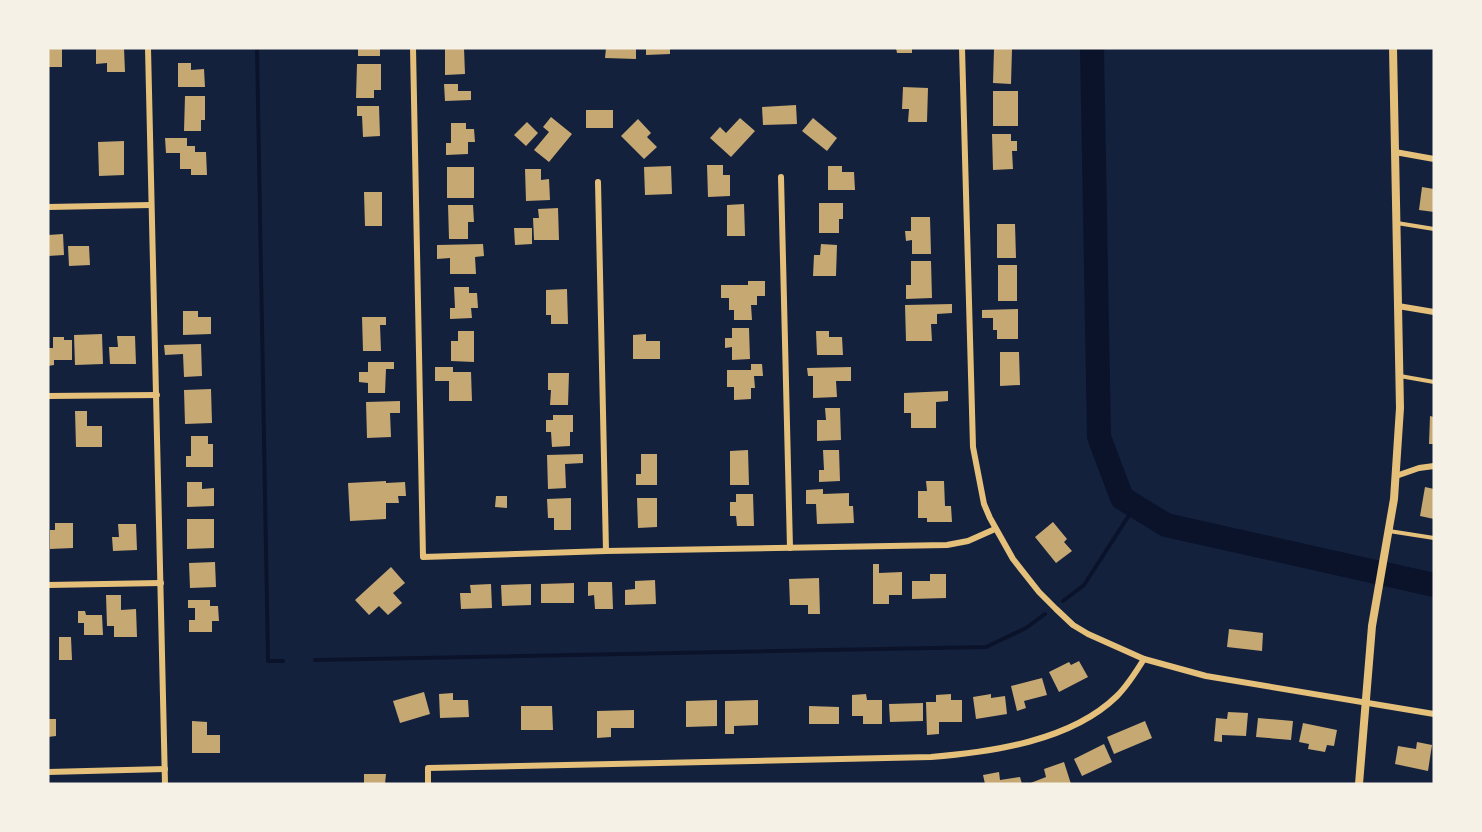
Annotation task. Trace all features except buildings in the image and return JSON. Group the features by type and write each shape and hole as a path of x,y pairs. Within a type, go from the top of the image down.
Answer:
{"street":[{"path":"148,48 165,784"},
{"path":"413,48 423,557 606,551 947,545 968,541 995,529"},
{"path":"962,48 973,447 984,504 995,529 1026,576 1073,625 1112,646 1144,659 1206,676 1434,714"},
{"path":"1359,784 1372,626 1396,476 1400,408 1393,48"},
{"path":"1395,152 1434,159"},
{"path":"781,177 790,548"},
{"path":"598,182 606,551"},
{"path":"48,207 151,205"},
{"path":"1398,306 1434,312"},
{"path":"48,396 157,395"},
{"path":"1396,476 1419,468 1434,466"},
{"path":"48,585 161,583"},
{"path":"428,784 428,768 932,757 995,750 1036,741 1067,728 1100,710 1133,677 1144,659"},
{"path":"48,772 165,769"}],"lane":[{"path":"1396,223 1434,229"},
{"path":"1399,376 1434,382"},
{"path":"1388,531 1434,538"}],"waterway":[{"path":"257,48 268,661 283,661"},
{"path":"1092,48 1099,437 1122,498 1166,525 1434,585"},
{"path":"1063,601 1084,585 1135,506"},
{"path":"315,660 986,647 1026,628 1045,614"}]}
